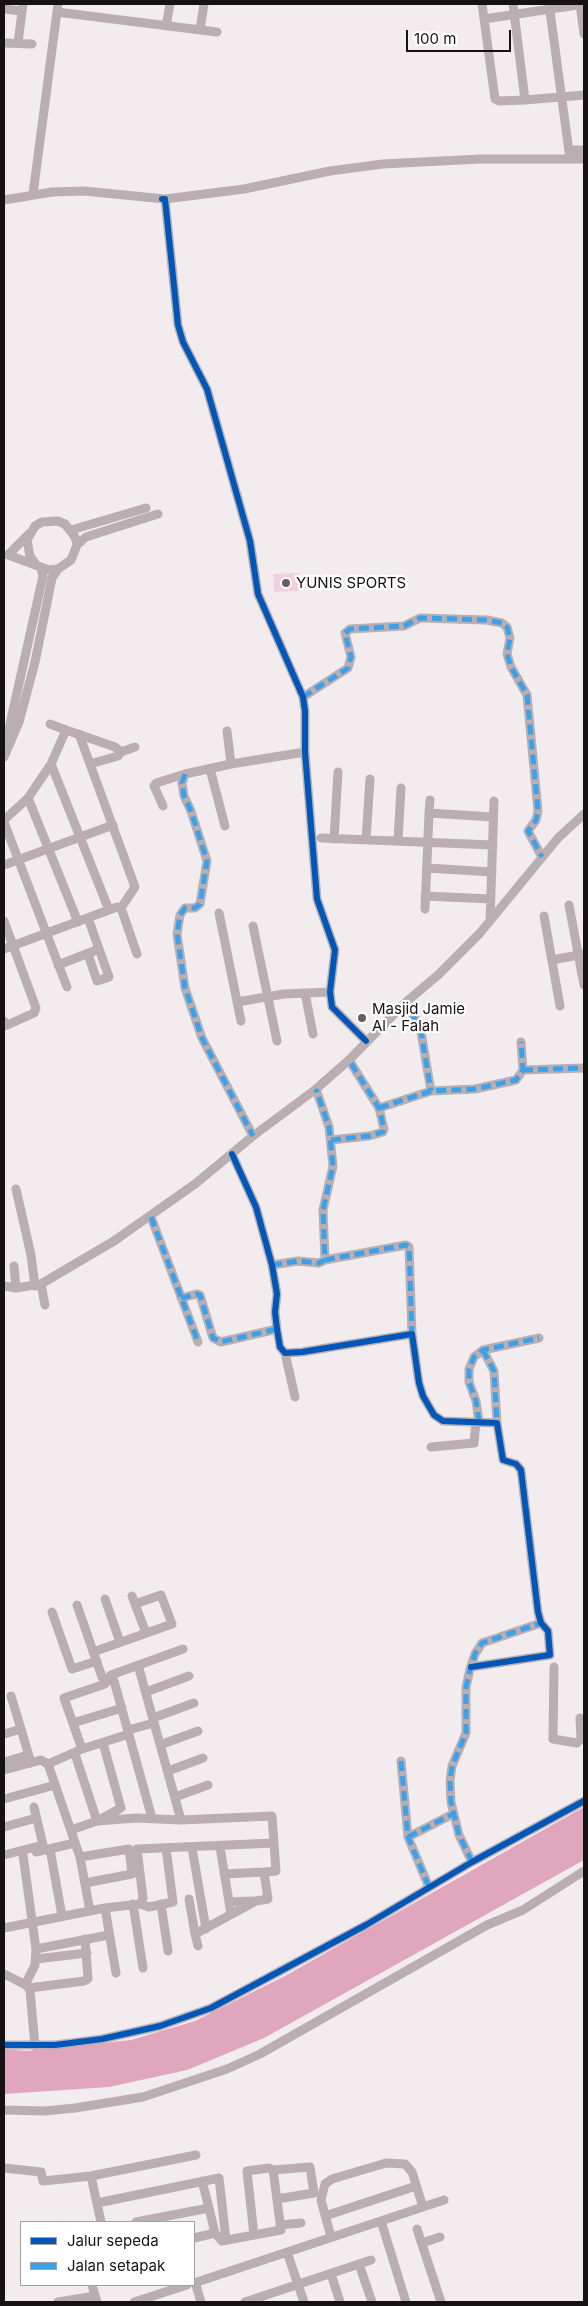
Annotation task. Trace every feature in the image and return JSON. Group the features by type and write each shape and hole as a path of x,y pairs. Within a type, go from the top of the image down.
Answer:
{"street":[{"path":"166,26 170,4"},
{"path":"200,30 204,4"},
{"path":"482,4 495,99 499,101 526,100 584,95"},
{"path":"513,4 526,100"},
{"path":"484,19 514,15 549,7 582,4 584,34"},
{"path":"549,7 570,155"},
{"path":"4,9 23,8 18,44"},
{"path":"33,194 57,8 166,26 217,32"},
{"path":"4,43 32,44"},
{"path":"4,200 33,194 84,191 161,198 244,188 330,171 383,164 570,155 584,150"},
{"path":"570,155 584,159"},
{"path":"161,198 178,325 183,342 209,394 250,541 258,594 303,697 305,752 317,899 335,950 330,992 332,1007 366,1041"},
{"path":"71,530 146,508"},
{"path":"4,757 19,722 32,672 52,578 58,569 71,560 77,545 86,537 158,514"},
{"path":"58,569 38,565 8,555 35,526 50,520 58,521 71,530 77,545"},
{"path":"4,741 43,576 27,548 30,533"},
{"path":"303,697 348,668 352,657 345,633 350,629 404,626 420,618 487,620 502,623 507,627 510,638 507,654 511,667 527,695 538,811 536,820 528,831 542,858"},
{"path":"22,669 32,672"},
{"path":"50,724 115,747 121,752"},
{"path":"66,730 51,764 28,798 4,821 67,987"},
{"path":"227,731 231,764"},
{"path":"80,734 135,887 121,908"},
{"path":"90,764 118,756 121,752 135,747"},
{"path":"163,806 154,784 186,774 231,764 305,752"},
{"path":"51,764 109,910"},
{"path":"210,769 225,826"},
{"path":"334,839 338,772"},
{"path":"186,774 182,783 184,796 194,818 200,846 207,861 200,904 196,908 185,908 180,915 177,934 185,988 202,1038 253,1136"},
{"path":"366,840 370,779"},
{"path":"398,841 401,788"},
{"path":"28,798 78,922"},
{"path":"425,909 430,800"},
{"path":"490,921 494,801"},
{"path":"429,814 493,817"},
{"path":"4,1286 16,1288 38,1285 151,1217 316,1089 438,975 490,921 558,838 584,814"},
{"path":"4,865 48,847 113,825"},
{"path":"321,838 492,845"},
{"path":"427,868 492,872"},
{"path":"425,896 491,899"},
{"path":"569,905 581,954 584,985"},
{"path":"8,947 109,910 121,908"},
{"path":"121,908 137,954"},
{"path":"219,914 241,1021"},
{"path":"544,916 560,1006"},
{"path":"88,918 109,977 98,981 88,954"},
{"path":"4,921 8,947 36,1008 34,1013 4,1024"},
{"path":"254,926 277,1041"},
{"path":"58,965 99,950"},
{"path":"552,960 581,954"},
{"path":"237,1002 305,993 330,992"},
{"path":"305,993 313,1034"},
{"path":"405,1004 420,1026 431,1091"},
{"path":"379,1108 431,1091 458,1091 516,1080 523,1070 521,1042"},
{"path":"331,1140 382,1132 384,1129 379,1108 349,1060"},
{"path":"523,1070 584,1068"},
{"path":"316,1089 327,1119 333,1166 323,1210 325,1260"},
{"path":"232,1154 256,1207 272,1266 277,1294 275,1312 280,1347 285,1353 295,1396"},
{"path":"16,1189 44,1305"},
{"path":"151,1217 198,1342"},
{"path":"272,1266 298,1261 319,1263 325,1260 406,1245 409,1251 412,1334 419,1383 423,1396 434,1415 443,1421 497,1423"},
{"path":"14,1266 16,1288"},
{"path":"181,1298 200,1295 213,1338 221,1342 277,1329"},
{"path":"285,1353 302,1352 412,1334"},
{"path":"431,1446 474,1443 477,1422 476,1401 469,1382 469,1369 474,1358 483,1350 539,1338"},
{"path":"471,1667 550,1655 548,1631 541,1623 538,1612 521,1470 516,1464 503,1460 497,1423 494,1371 483,1350"},
{"path":"52,1612 72,1669 120,1642 146,1633 172,1624 161,1595 134,1600 146,1633"},
{"path":"105,1599 120,1642"},
{"path":"77,1605 102,1678 114,1681 152,1818"},
{"path":"472,1862 459,1836 453,1814 450,1781 452,1766 466,1733 466,1687 471,1667 475,1654 482,1643 541,1623"},
{"path":"97,1821 78,1752 73,1723 64,1698 105,1684 111,1675 183,1649"},
{"path":"138,1665 181,1820"},
{"path":"554,1668 553,1739 579,1742 580,1718"},
{"path":"146,1692 189,1676"},
{"path":"9,1701 21,1729 30,1759"},
{"path":"48,1764 194,1704"},
{"path":"73,1723 122,1708"},
{"path":"4,1734 21,1729"},
{"path":"160,1745 198,1731"},
{"path":"71,1830 97,1821 121,1808 103,1743"},
{"path":"168,1772 203,1758"},
{"path":"4,1770 30,1759"},
{"path":"4,1762 30,1759 44,1760 48,1764 80,1857 90,1911"},
{"path":"401,1761 408,1837 429,1887"},
{"path":"4,1799 55,1785"},
{"path":"175,1797 208,1785"},
{"path":"4,2046 35,2046 102,2040 187,2017 210,2008 284,1970 472,1862 584,1801"},
{"path":"34,1807 62,1916"},
{"path":"408,1837 453,1814"},
{"path":"97,1821 272,1816 276,1871 224,1874"},
{"path":"4,1827 36,1818"},
{"path":"4,1855 75,1843"},
{"path":"80,1857 133,1849 192,1848 274,1843"},
{"path":"220,1846 231,1914"},
{"path":"4,1860 46,1848"},
{"path":"166,1848 173,1902"},
{"path":"192,1848 206,1928"},
{"path":"85,1883 132,1874 133,1849"},
{"path":"133,1849 143,1898 137,1904"},
{"path":"23,1855 34,1922 36,1949 36,1959 27,1986 35,2046"},
{"path":"4,2110 45,2111 143,2097 227,2069 260,2054 487,1925 523,1910 584,1871"},
{"path":"229,1902 268,1899 264,1872"},
{"path":"4,1928 105,1908 137,1904 146,1907 200,1898"},
{"path":"189,1900 198,1946"},
{"path":"196,1934 256,1901"},
{"path":"137,1904 143,1968"},
{"path":"161,1904 168,1951"},
{"path":"105,1908 116,1973"},
{"path":"36,1949 109,1935"},
{"path":"4,1974 27,1986 86,1981 89,1975 85,1939"},
{"path":"36,1959 87,1953"},
{"path":"4,2168 40,2172 44,2181 91,2176 196,2155"},
{"path":"331,2238 321,2200 325,2184 332,2179 394,2163 408,2166 424,2207"},
{"path":"254,2235 247,2170 310,2167 314,2193 276,2199"},
{"path":"202,2181 214,2233 222,2241 281,2230 273,2170"},
{"path":"91,2176 101,2221"},
{"path":"97,2203 219,2178 226,2240"},
{"path":"325,2216 416,2186"},
{"path":"195,2282 444,2200"},
{"path":"141,2221 209,2208"},
{"path":"381,2221 406,2302"},
{"path":"280,2225 301,2223"},
{"path":"417,2229 441,2302"},
{"path":"195,2238 214,2233"},
{"path":"422,2243 440,2237"},
{"path":"288,2252 304,2302"},
{"path":"245,2302 269,2298 298,2284 371,2260"},
{"path":"359,2264 372,2302"},
{"path":"331,2274 340,2302"},
{"path":"58,2302 96,2299 92,2286"},
{"path":"134,2302 183,2286"},
{"path":"193,2286 201,2302"}],"shaded area":[{"name":"YUNIS SPORTS","path":"299,573 299,591 274,592 273,574"},
{"path":"584,1807 584,1860 264,2038 187,2070 109,2087 4,2094 4,2049 27,2051 131,2040 195,2021 285,1976"}],"marked path":[{"path":"303,697 348,668 351,657 345,633 350,629 404,626 420,618 487,620 502,623 507,627 510,638 507,654 511,667 527,695 538,811 536,820 528,831 542,857"},
{"path":"185,774 182,783 184,796 191,811 207,861 200,904 195,908 185,908 180,915 177,934 185,988 202,1038 253,1136"},
{"path":"405,1003 420,1026 431,1091"},
{"path":"379,1108 431,1091 475,1089 516,1080 523,1070 521,1042"},
{"path":"331,1140 369,1136 383,1132 384,1129 379,1108 349,1060"},
{"path":"523,1070 584,1068"},
{"path":"272,1265 298,1261 319,1263 325,1260 323,1210 333,1166 329,1127 316,1089"},
{"path":"151,1217 198,1342"},
{"path":"325,1260 406,1245 409,1247 412,1334"},
{"path":"181,1298 200,1295 213,1338 221,1342 277,1329"},
{"path":"479,1422 476,1401 469,1382 469,1369 474,1357 483,1350 539,1338"},
{"path":"483,1350 494,1371 497,1423"},
{"path":"472,1862 459,1835 451,1802 450,1781 452,1766 466,1733 466,1687 470,1669 475,1654 482,1643 541,1623"},
{"path":"401,1761 408,1837 429,1887"},
{"path":"408,1837 453,1814"}],"cycle path":[{"path":"162,199 165,199 178,325 183,342 207,389 250,541 258,594 303,697 305,752 317,899 335,950 330,992 332,1007 366,1041"},
{"path":"232,1154 256,1207 272,1265 277,1294 275,1312 277,1329 280,1347 285,1353 302,1352 412,1334 419,1383 423,1396 434,1415 443,1421 497,1423 503,1460 516,1464 521,1470 538,1612 541,1623 548,1631 550,1655 471,1667"},
{"path":"4,2045 55,2045 102,2039 160,2026 211,2008 366,1925 472,1862 584,1801"}],"place":[{"name":"YUNIS SPORTS","path":"286,583"},
{"name":"Masjid Jamie Al - Falah","path":"362,1018"}]}
